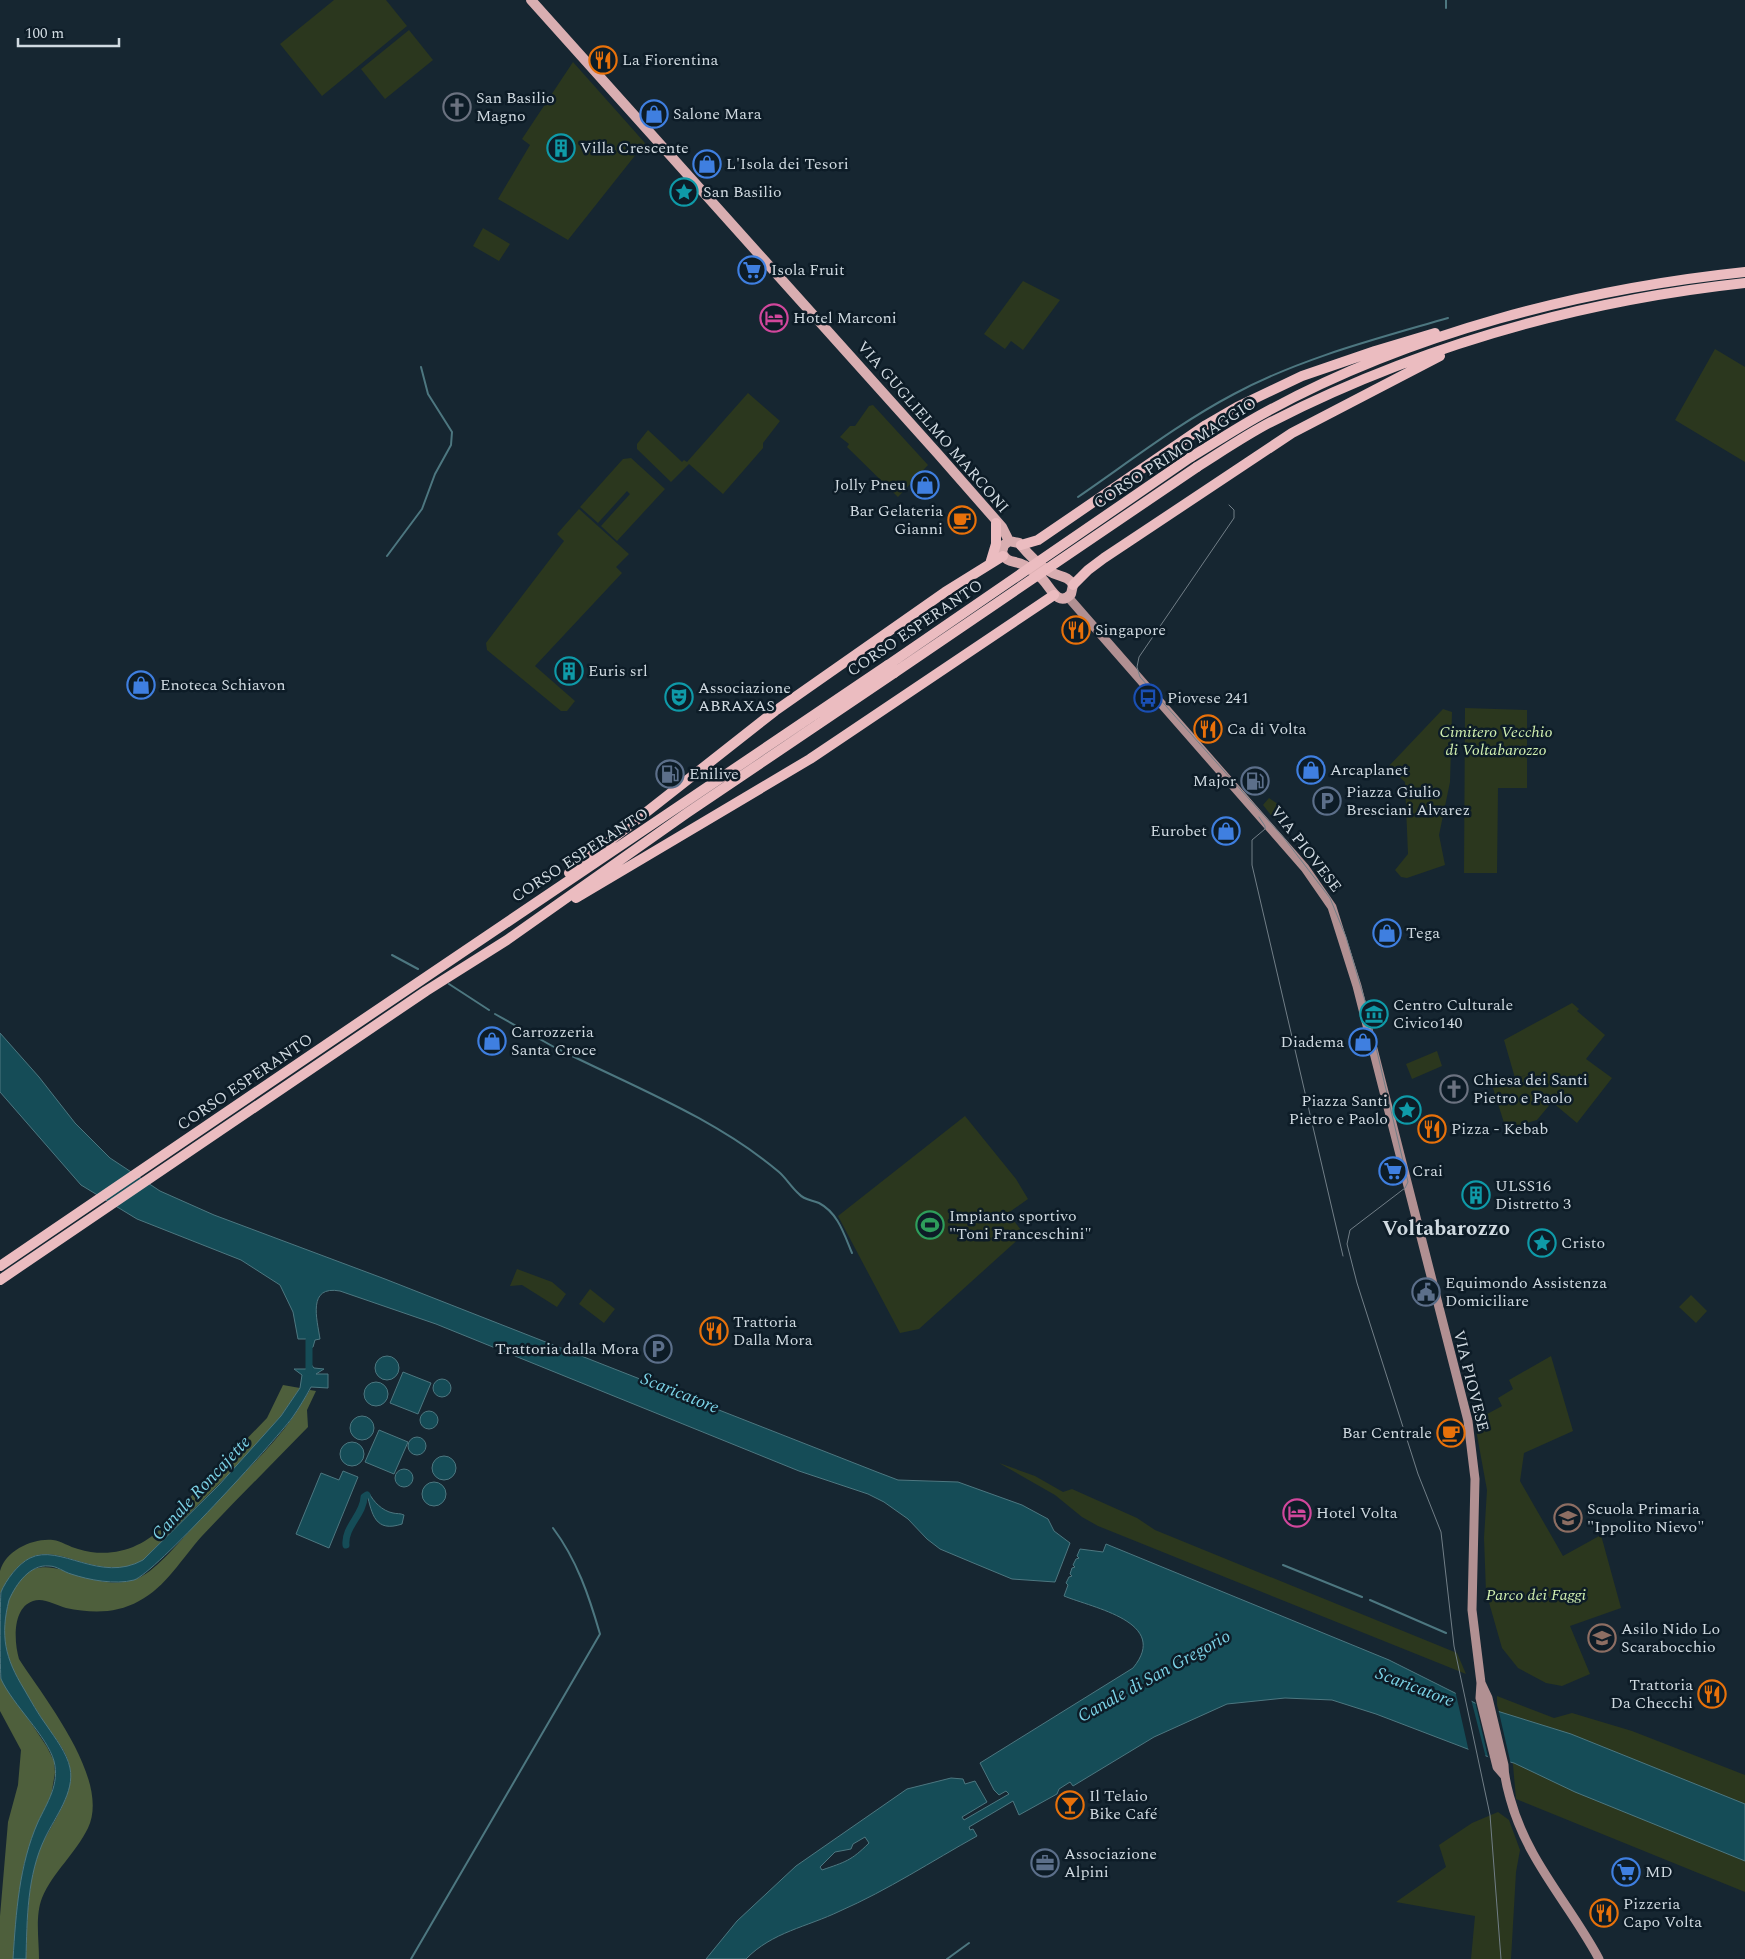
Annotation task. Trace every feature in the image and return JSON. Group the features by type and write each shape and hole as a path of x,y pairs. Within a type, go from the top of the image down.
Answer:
{"highway":[{"name":"CORSO PRIMO MAGGIO","path":"1037,569 1197,467 1268,417 1516,320 1636,287 1745,272"},
{"name":"CORSO PRIMO MAGGIO","path":"1516,320 1638,297 1745,283"},
{"path":"1021,545 1038,540 1206,425 1269,390 1375,351 1464,325 1516,320"},
{"path":"1073,585 1104,558 1307,424 1444,353 1516,320"},
{"path":"990,564 996,544 996,523"},
{"path":"497,927 602,849 775,711 945,592 1003,556"},
{"name":"CORSO ESPERANTO","path":"0,1280 426,991 507,940 891,669 1037,569"},
{"path":"507,940 810,759 1054,596"},
{"name":"CORSO ESPERANTO","path":"0,1266 497,927 891,669"}],"main road":[{"name":"VIA GUGLIELMO MARCONI","path":"531,0 902,413 996,523 1002,527 1009,541"},
{"path":"1009,541 1016,541 1021,545 1028,556 1048,571 1070,580 1073,585 1068,597 1059,598 1054,596 1043,579 1023,564 1010,562 1003,556 1004,545 1009,541"},
{"name":"VIA PIOVESE","path":"1068,597 1300,862 1327,898 1338,920 1357,986 1469,1427 1475,1479 1471,1594 1481,1683 1500,1763 1497,1767 1504,1775 1518,1823 1538,1864 1599,1959"}],"green space":[{"path":"334,0 386,0 407,26 322,96 280,44"},
{"path":"409,30 433,60 385,99 361,69"},
{"path":"573,62 645,143 568,240 498,199 530,145 522,139"},
{"path":"483,228 510,244 499,261 473,246"},
{"path":"1023,281 1060,300 1023,350 1011,341 1005,349 984,334"},
{"path":"1715,349 1745,367 1745,462 1675,420"},
{"path":"748,393 780,421 763,443 763,448 723,494 689,464 671,482 637,449 637,444 648,430 682,462 684,460 687,462"},
{"path":"873,405 928,465 898,497 847,447 849,444 840,437 850,426 855,426 869,406"},
{"path":"631,458 665,489 617,541 601,526 630,494 627,491 598,523 580,507 623,459"},
{"path":"579,509 629,554 616,567 622,573 535,666 575,701 567,711 561,711 487,650 486,643 564,541 557,534"},
{"name":"Cimitero Vecchio di Voltabarozzo","path":"1465,708 1527,710 1527,788 1498,788 1497,873 1464,873"},
{"path":"1443,709 1452,712 1450,782 1439,835 1445,865 1407,878 1401,877 1395,870 1408,854 1405,782 1388,767"},
{"path":"1269,798 1284,808 1274,819 1263,805"},
{"path":"1572,1003 1579,1009 1577,1011 1605,1035 1586,1059 1612,1078 1577,1123 1552,1102 1537,1120 1506,1129 1492,1085 1534,1073 1515,1078 1504,1040"},
{"path":"1437,1051 1442,1066 1412,1079 1406,1064"},
{"name":"Impianto sportivo \"Toni Franceschini\"","path":"965,1116 1016,1179 1028,1199 1008,1213 1024,1234 919,1329 900,1333 838,1216"},
{"path":"517,1269 552,1282 566,1294 557,1307 522,1285 510,1286"},
{"path":"590,1289 615,1309 604,1323 579,1304"},
{"path":"1691,1295 1707,1311 1696,1323 1679,1307"},
{"name":"Parco dei Faggi","path":"1551,1356 1573,1431 1524,1453 1520,1481 1563,1556 1601,1535 1621,1608 1570,1626 1590,1674 1562,1686 1546,1683 1518,1668 1502,1648 1486,1592 1484,1538 1487,1490 1475,1424 1478,1419 1502,1406 1498,1398 1513,1389 1509,1380"},
{"path":"283,1385 300,1388 281,1416 238,1465 143,1560 127,1566 111,1568 42,1554 30,1558 20,1565 0,1594 0,1571 3,1564 14,1551 29,1543 53,1540 78,1549 106,1553 132,1547 156,1533 267,1418"},
{"path":"310,1390 316,1391 307,1410 308,1427 202,1536 165,1580 148,1595 130,1605 112,1610 75,1610 37,1600 26,1605 21,1611 16,1626 16,1644 19,1659 72,1740 83,1764 90,1787 93,1809 88,1828 83,1837 52,1880 42,1898 38,1920 39,1959 26,1959 29,1897 33,1872 45,1838 64,1804 70,1780 70,1768 69,1762 58,1741 24,1690 7,1651 4,1620 6,1608 17,1583 30,1571 45,1567 117,1583 136,1579 144,1575 173,1549 274,1442"},
{"path":"999,1463 1035,1476 1063,1492 1072,1489 1137,1518 1155,1530 1457,1653 1466,1674 1098,1526 1082,1517 1055,1495"},
{"path":"0,1676 47,1747 54,1761 55,1773 51,1796 33,1835 23,1868 13,1959 0,1959 0,1916 8,1822 18,1785 21,1750 0,1711"},
{"path":"1497,1696 1554,1718 1572,1713 1632,1731 1745,1775 1745,1892 1516,1799 1513,1765 1497,1705"},
{"path":"1498,1812 1509,1820 1520,1850 1516,1872 1511,1959 1471,1959 1475,1916 1396,1902 1446,1867 1439,1845 1472,1823"}],"water":[{"path":"0,1033 39,1077 75,1123 110,1158 160,1191 214,1215 385,1279 898,1480 958,1482 1022,1505 1048,1519 1054,1531 1070,1543 1055,1582 1012,1579 940,1549 927,1539 908,1519 884,1502 868,1494 799,1471 436,1324 340,1291 323,1293 318,1298 316,1313 320,1339 315,1340 313,1347 310,1348 307,1339 298,1339 293,1312 280,1285 241,1260 137,1219 81,1185 0,1092"},
{"path":"387,1356 396,1359 399,1368 396,1377 387,1380 378,1377 375,1368 378,1359"},
{"path":"309,1362 314,1368 324,1369 316,1374 328,1374 328,1388 311,1387 292,1418 263,1453 165,1556 146,1572 134,1580 110,1582 78,1576 52,1566 42,1566 24,1576 9,1600 6,1613 5,1636 12,1667 32,1703 64,1751 71,1777 67,1795 39,1852 31,1882 26,1959 13,1959 17,1907 26,1855 38,1822 52,1793 55,1769 54,1761 44,1741 6,1689 1,1679 1,1592 3,1587 21,1564 30,1558 42,1555 54,1555 111,1568 127,1566 143,1560 219,1485 281,1416 300,1388 302,1375 294,1369 306,1369"},
{"path":"403,1372 431,1383 418,1414 390,1403"},
{"path":"442,1379 448,1382 451,1388 448,1394 442,1397 436,1394 433,1388 436,1382"},
{"path":"376,1382 385,1385 388,1394 385,1403 376,1406 367,1403 364,1394 367,1385"},
{"path":"429,1411 435,1414 438,1420 435,1426 429,1429 423,1426 420,1420 423,1414"},
{"path":"362,1416 371,1419 374,1428 371,1437 362,1440 353,1437 350,1428 353,1419"},
{"path":"379,1430 408,1442 394,1474 365,1462"},
{"path":"417,1437 423,1440 426,1446 423,1452 417,1455 411,1452 408,1446 411,1440"},
{"path":"352,1442 361,1445 364,1454 361,1463 352,1466 343,1463 340,1454 343,1445"},
{"path":"444,1456 453,1459 456,1468 453,1477 444,1480 435,1477 432,1468 435,1459"},
{"path":"404,1469 410,1472 413,1478 410,1484 404,1487 398,1484 395,1478 398,1472"},
{"path":"343,1471 358,1477 329,1548 296,1534 321,1473 339,1480"},
{"path":"434,1482 443,1485 446,1494 443,1503 434,1506 425,1503 422,1494 425,1485"},
{"path":"369,1493 375,1502 385,1510 404,1515 402,1524 386,1526 380,1524 373,1515 367,1494"},
{"path":"1106,1544 1389,1660 1481,1706 1571,1734 1745,1804 1745,1861 1575,1792 1514,1763 1486,1756 1376,1714 1332,1700 1285,1698 1227,1704 1154,1737 1073,1786 1070,1782 1059,1789 1057,1794 1019,1815 1013,1801 969,1827 970,1830 973,1829 977,1836 858,1903 828,1917 778,1936 767,1942 746,1959 706,1959 737,1921 796,1866 907,1789 951,1778 963,1779 965,1784 975,1781 987,1802 962,1817 964,1820 1009,1794 1006,1791 999,1795 994,1790 980,1763 1133,1668 1142,1652 1142,1639 1136,1628 1124,1619 1109,1612 1064,1596 1068,1585 1066,1583 1069,1577 1072,1576 1070,1574 1072,1568 1075,1567 1073,1565 1076,1559 1079,1558 1077,1556 1080,1549 1103,1552","holes":["865,1837 869,1843 857,1854 837,1865 822,1870 820,1867 835,1852 851,1849 853,1844"]}],"pier":[{"path":"1455,1690 1471,1699 1486,1758 1469,1752"},
{"path":"1475,1701 1498,1708 1511,1765 1488,1757"}],"waterway":[{"path":"1446,0 1446,8"},
{"path":"1078,497 1194,417 1259,381 1339,350 1448,318"},
{"path":"387,556 422,509 435,474 451,445 452,432 428,394 421,367"},
{"path":"392,955 418,969"},
{"path":"449,984 489,1010"},
{"path":"495,1014 554,1047"},
{"path":"560,1050 701,1119 754,1153 779,1172 801,1196 819,1203 831,1212 840,1225 852,1253"},
{"name":"Canale Roncajette","path":"309,1340 309,1371"},
{"path":"346,1545 348,1532 361,1509 364,1497 367,1495"},
{"path":"411,1959 600,1634 576,1566 553,1528"},
{"path":"1283,1565 1362,1597"},
{"path":"1370,1600 1446,1633"},
{"path":"947,1959 969,1943"}],"tram line":[{"path":"1229,505 1234,510 1234,518 1139,657 1137,667 1140,677 1284,838 1330,898 1346,937 1365,1001 1408,1182 1405,1188 1350,1230 1347,1244 1357,1283 1418,1474 1441,1532 1454,1646 1490,1815 1501,1959"},
{"path":"1259,817 1265,829 1252,840 1252,865 1343,1256"}],"place":[{"name":"La Fiorentina","path":"603,60"},
{"name":"San Basilio Magno","path":"457,107"},
{"name":"Salone Mara","path":"654,114"},
{"name":"Villa Crescente","path":"561,148"},
{"name":"L'Isola dei Tesori","path":"707,164"},
{"name":"San Basilio","path":"684,192"},
{"name":"Isola Fruit","path":"752,270"},
{"name":"Hotel Marconi","path":"774,318"},
{"name":"Jolly Pneu","path":"925,485"},
{"name":"Bar Gelateria Gianni","path":"962,520"},
{"name":"Singapore","path":"1076,630"},
{"name":"Euris srl","path":"569,671"},
{"name":"Enoteca Schiavon","path":"141,685"},
{"name":"Associazione ABRAXAS","path":"679,697"},
{"name":"Piovese 241","path":"1148,698"},
{"name":"Ca di Volta","path":"1208,729"},
{"name":"Arcaplanet","path":"1311,770"},
{"name":"Enilive","path":"670,774"},
{"name":"Major","path":"1255,781"},
{"name":"Piazza Giulio Bresciani Alvarez","path":"1327,801"},
{"name":"Eurobet","path":"1226,831"},
{"name":"Tega","path":"1387,933"},
{"name":"Centro Culturale Civico140","path":"1374,1014"},
{"name":"Carrozzeria Santa Croce","path":"492,1041"},
{"name":"Diadema","path":"1363,1042"},
{"name":"Chiesa dei Santi Pietro e Paolo","path":"1454,1089"},
{"name":"Piazza Santi Pietro e Paolo","path":"1407,1110"},
{"name":"Pizza - Kebab","path":"1432,1129"},
{"name":"Crai","path":"1393,1171"},
{"name":"ULSS16 Distretto 3","path":"1476,1195"},
{"name":"Impianto sportivo \"Toni Franceschini\"","path":"930,1225"},
{"name":"Cristo","path":"1542,1243"},
{"name":"Equimondo Assistenza Domiciliare","path":"1426,1292"},
{"name":"Trattoria Dalla Mora","path":"714,1331"},
{"name":"Trattoria dalla Mora","path":"658,1349"},
{"name":"Bar Centrale","path":"1451,1433"},
{"name":"Hotel Volta","path":"1297,1513"},
{"name":"Scuola Primaria \"Ippolito Nievo\"","path":"1568,1518"},
{"name":"Asilo Nido Lo Scarabocchio","path":"1602,1638"},
{"name":"Trattoria Da Checchi","path":"1712,1694"},
{"name":"Il Telaio Bike Café","path":"1070,1805"},
{"name":"Associazione Alpini","path":"1045,1863"},
{"name":"MD","path":"1626,1872"},
{"name":"Pizzeria Capo Volta","path":"1604,1913"}],"district":[{"name":"Voltabarozzo","path":"1446,1229"}],"water label":[{"name":"Scaricatore","path":"680,1393"},
{"name":"Canale di San Gregorio","path":"1154,1676"},
{"name":"Scaricatore","path":"1415,1687"}]}
